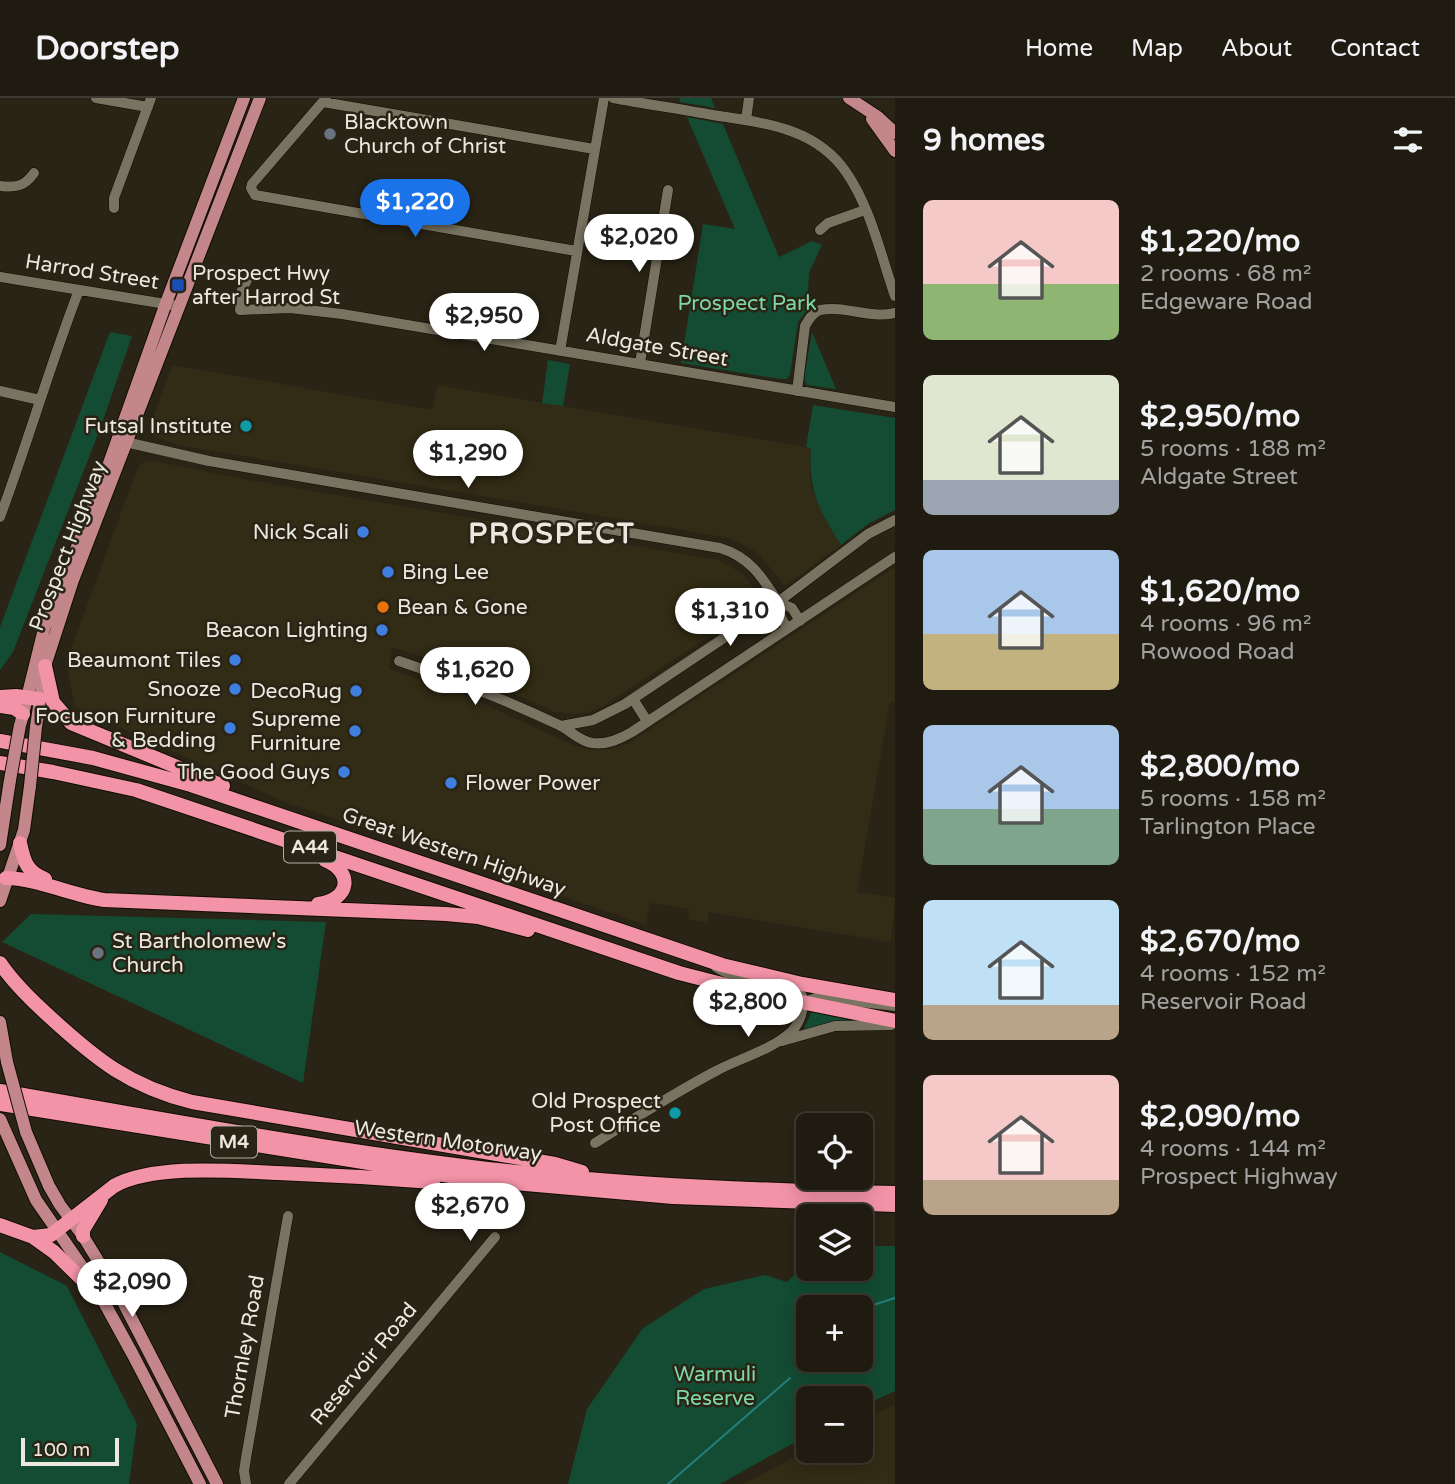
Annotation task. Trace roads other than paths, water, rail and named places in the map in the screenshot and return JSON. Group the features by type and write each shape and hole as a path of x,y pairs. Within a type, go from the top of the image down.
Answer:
{"highway":[{"path":"45,666 53,702 65,718 80,729 331,832"},
{"path":"0,697 33,698"},
{"path":"0,706 14,708 22,720"},
{"name":"Great Western Highway","path":"0,741 139,770 331,832 704,960 770,978 895,1000"},
{"name":"Great Western Highway","path":"0,763 136,790 679,972 895,1023"},
{"path":"20,843 31,874 94,894 318,904 334,901 340,896 344,878 338,867 257,830"},
{"path":"373,869 364,855 366,850 374,848"},
{"path":"6,878 36,882 75,895 104,900 393,911 478,918 615,951"},
{"path":"0,963 19,988 103,1063 145,1087 192,1102 555,1164 619,1182"},
{"path":"0,982 19,988"},
{"name":"Western Motorway","path":"0,1091 417,1160 619,1182 770,1191 895,1193"},
{"name":"Western Motorway","path":"0,1104 469,1179 673,1198 895,1205"},
{"path":"33,1237 45,1237 57,1232 105,1193 123,1181 135,1178 203,1171 444,1183 469,1179"},
{"path":"83,1236 83,1230 105,1193"},
{"path":"0,1225 33,1237 54,1252 102,1299"}],"main road":[{"name":"Prospect Highway","path":"0,845 22,720 45,666 244,98"},
{"name":"Prospect Highway","path":"172,305 260,98"},
{"path":"849,98 878,117 895,133"},
{"path":"869,112 895,151"},
{"name":"Prospect Highway","path":"0,901 20,843 30,786 36,727 33,698 44,629 122,441"},
{"path":"0,1022 7,1062 26,1132 49,1186 83,1236 134,1322 217,1484"},
{"path":"1,1121 28,1184 102,1299 200,1484"}],"street":[{"path":"96,98 150,102 114,198 114,208"},
{"path":"560,351 604,98"},
{"path":"613,98 746,120 798,133 821,146 848,174 865,210 895,296"},
{"path":"746,120 749,98"},
{"path":"576,251 258,196 252,192 252,184 324,100 594,149"},
{"path":"0,186 23,185 34,173"},
{"path":"640,363 668,190"},
{"path":"820,230 828,223 865,210"},
{"name":"Aldgate Street","path":"249,276 242,290 240,310 290,308 316,311 895,407"},
{"name":"Harrod Street","path":"0,277 172,305"},
{"path":"0,517 79,289"},
{"path":"797,391 805,326 810,317 819,310 881,316 895,313"},
{"path":"0,391 40,400"},
{"path":"122,441 247,468 720,548 743,557 751,564 778,602 792,608 800,621"},
{"path":"561,726 604,716 633,699 778,602 868,534 895,520"},
{"path":"399,661 435,673 561,726 584,740 599,743 623,737 895,557"},
{"path":"778,602 777,610 787,629"},
{"path":"633,699 647,721"},
{"path":"595,1143 673,1094 775,1043 794,1030 800,1017 802,996 729,975 704,960"},
{"path":"803,1002 819,997 895,1006"},
{"path":"775,1043 835,1026 895,1023"},
{"name":"Thornley Road","path":"246,1484 246,1458 288,1216"},
{"name":"Reservoir Road","path":"289,1484 495,1237"}],"waterway":[{"path":"873,1305 895,1298"},
{"path":"668,1484 790,1378"}],"place":[{"name":"Blacktown Church of Christ","path":"330,134"},
{"name":"Prospect Hwy after Harrod St","path":"178,285"},
{"name":"Futsal Institute","path":"246,426"},
{"name":"Nick Scali","path":"363,532"},
{"name":"Bing Lee","path":"388,572"},
{"name":"Bean & Gone","path":"383,607"},
{"name":"Beacon Lighting","path":"382,630"},
{"name":"Beaumont Tiles","path":"235,660"},
{"name":"Snooze","path":"235,689"},
{"name":"DecoRug","path":"356,691"},
{"name":"Focuson Furniture & Bedding","path":"230,728"},
{"name":"Supreme Furniture","path":"355,731"},
{"name":"The Good Guys","path":"344,772"},
{"name":"Flower Power","path":"451,783"},
{"name":"St Bartholomew's Church","path":"98,953"},
{"name":"Old Prospect Post Office","path":"675,1113"}],"district":[{"name":"PROSPECT","path":"552,534"}],"park label":[{"name":"Prospect Park","path":"747,303"},
{"name":"Warmuli Reserve","path":"715,1386"}]}
